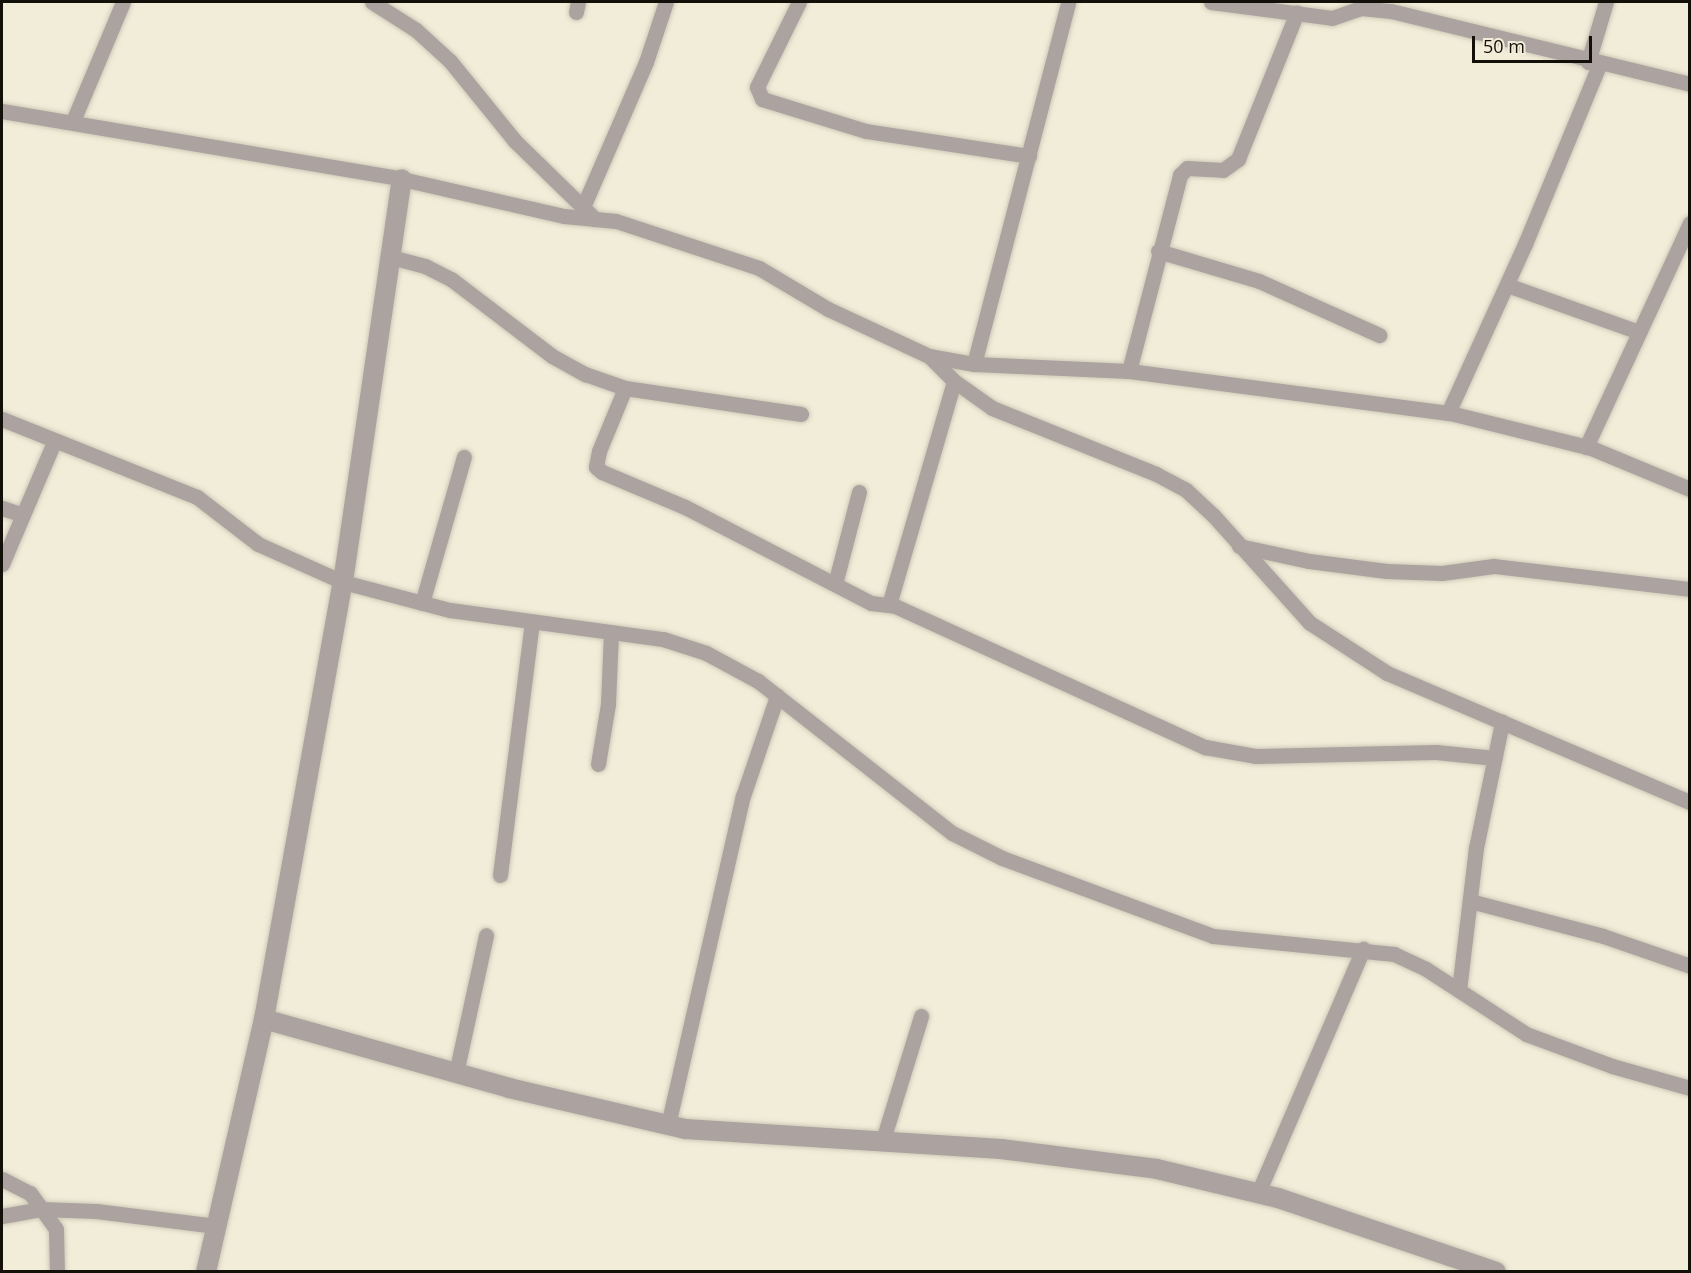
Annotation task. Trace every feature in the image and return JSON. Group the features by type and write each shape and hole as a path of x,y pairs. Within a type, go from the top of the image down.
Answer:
{"street":[{"path":"73,121 123,2"},
{"path":"372,2 416,30 450,61 515,141 595,219"},
{"path":"583,207 646,62 666,2"},
{"path":"799,2 757,87 762,99 866,131 1029,156"},
{"path":"974,364 1068,2"},
{"path":"1210,2 1332,18 1361,8 1391,11 1593,64 1689,84"},
{"path":"1448,413 1507,285 1593,64 1606,2"},
{"path":"1129,371 1158,251 1183,171 1223,170 1238,159 1297,12"},
{"path":"2,111 73,121 402,180 564,216 616,221 759,268 828,309 929,356 974,364 1129,371 1448,413 1586,447 1689,489"},
{"path":"206,1272 264,1019 343,582 402,180"},
{"path":"1586,447 1689,223"},
{"path":"1158,251 1258,281 1379,334"},
{"path":"390,257 425,266 451,279 552,356 585,374 625,388 801,414"},
{"path":"1507,285 1639,332"},
{"path":"929,356 954,381 992,408 1156,474 1186,490 1322,633 1387,673 1689,802"},
{"path":"889,605 954,381"},
{"path":"625,388 599,451 596,467 602,472 685,507 871,603 889,605 1219,752 1282,757 1436,752 1495,758"},
{"path":"2,419 54,442 197,497 258,544 343,582 422,603 532,623 676,642 696,649 758,681 926,815 952,833 1002,858 1213,936 1266,944 1363,949 1394,954 1459,990 1526,1034 1612,1066 1689,1088"},
{"path":"2,564 54,442"},
{"path":"422,603 464,457"},
{"path":"835,584 859,492"},
{"path":"2,508 23,515"},
{"path":"1239,546 1310,561 1386,571 1442,573 1494,566 1689,589"},
{"path":"500,875 532,623"},
{"path":"598,764 608,704 611,632"},
{"path":"668,1125 744,796 777,696"},
{"path":"1459,990 1476,848 1502,722"},
{"path":"1470,901 1603,936 1689,966"},
{"path":"456,1073 486,935"},
{"path":"1258,1193 1363,949"},
{"path":"882,1143 921,1016"},
{"path":"264,1019 456,1073 668,1125 882,1143 1001,1149 1146,1167 1258,1193 1496,1272"},
{"path":"2,1179 30,1193 56,1229 57,1272"},
{"path":"2,1216 40,1209 122,1213 216,1226"}]}
